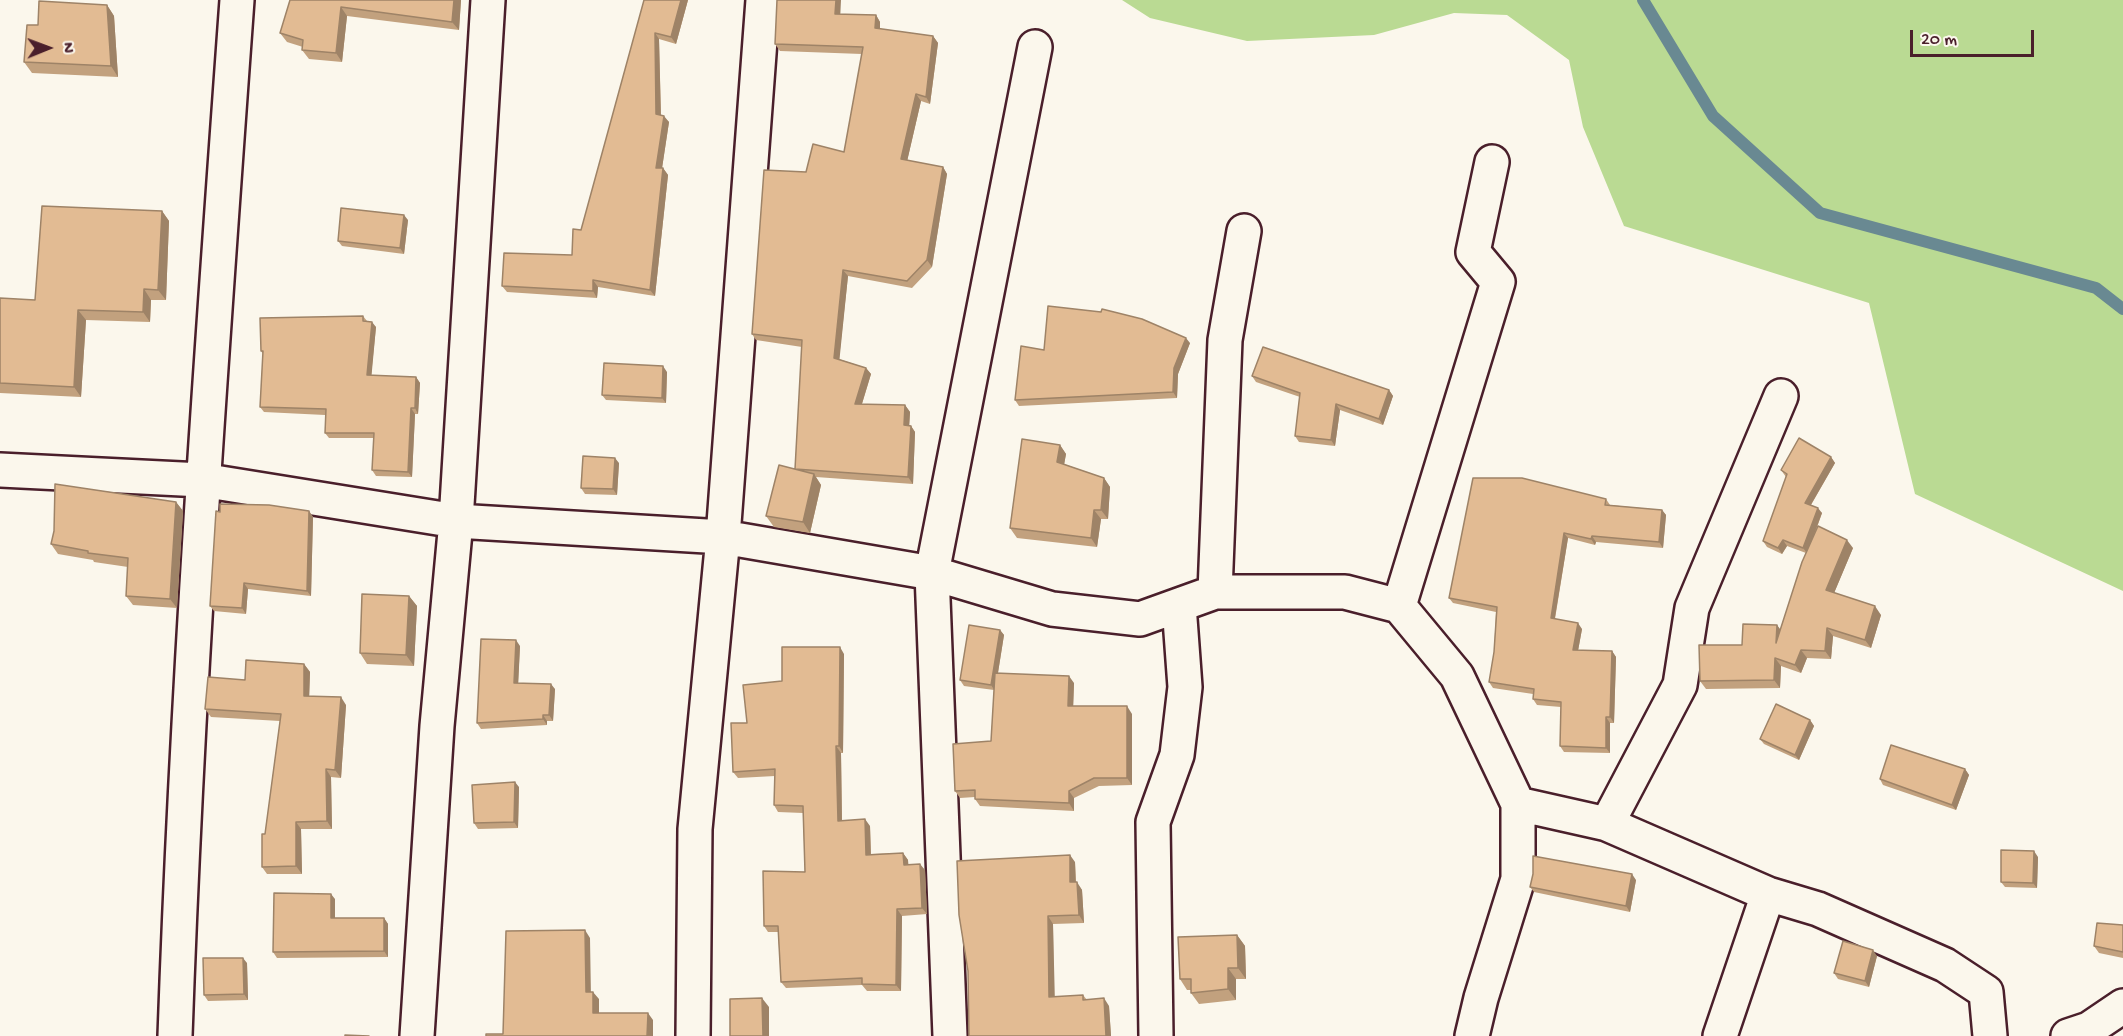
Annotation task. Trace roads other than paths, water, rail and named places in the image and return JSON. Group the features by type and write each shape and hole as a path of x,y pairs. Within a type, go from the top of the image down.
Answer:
{"street":[{"path":"175,1036 202,480 237,0"},
{"path":"417,1036 437,726 456,520 488,0"},
{"path":"693,1036 695,829 723,537 763,0"},
{"path":"950,1036 932,573 1035,47"},
{"path":"1399,606 1498,282 1473,252 1492,162"},
{"path":"1215,592 1225,340 1244,231"},
{"path":"1606,824 1680,686 1692,608 1781,396"},
{"path":"0,470 202,480 456,520 723,537 932,573 1052,609 1140,619 1215,592 1345,592 1399,606 1457,676 1518,804 1518,879 1481,998 1472,1036"},
{"path":"1156,1036 1154,822 1177,755 1185,687 1179,605"},
{"path":"1518,804 1606,824 1768,894 1818,909 1945,965 1986,992 1990,1036"},
{"path":"1720,1036 1768,894"},
{"path":"2068,1036 2089,1029 2123,1006"}],"waterway":[{"path":"1643,0 1713,116 1820,213 2096,288 2123,309"}]}
